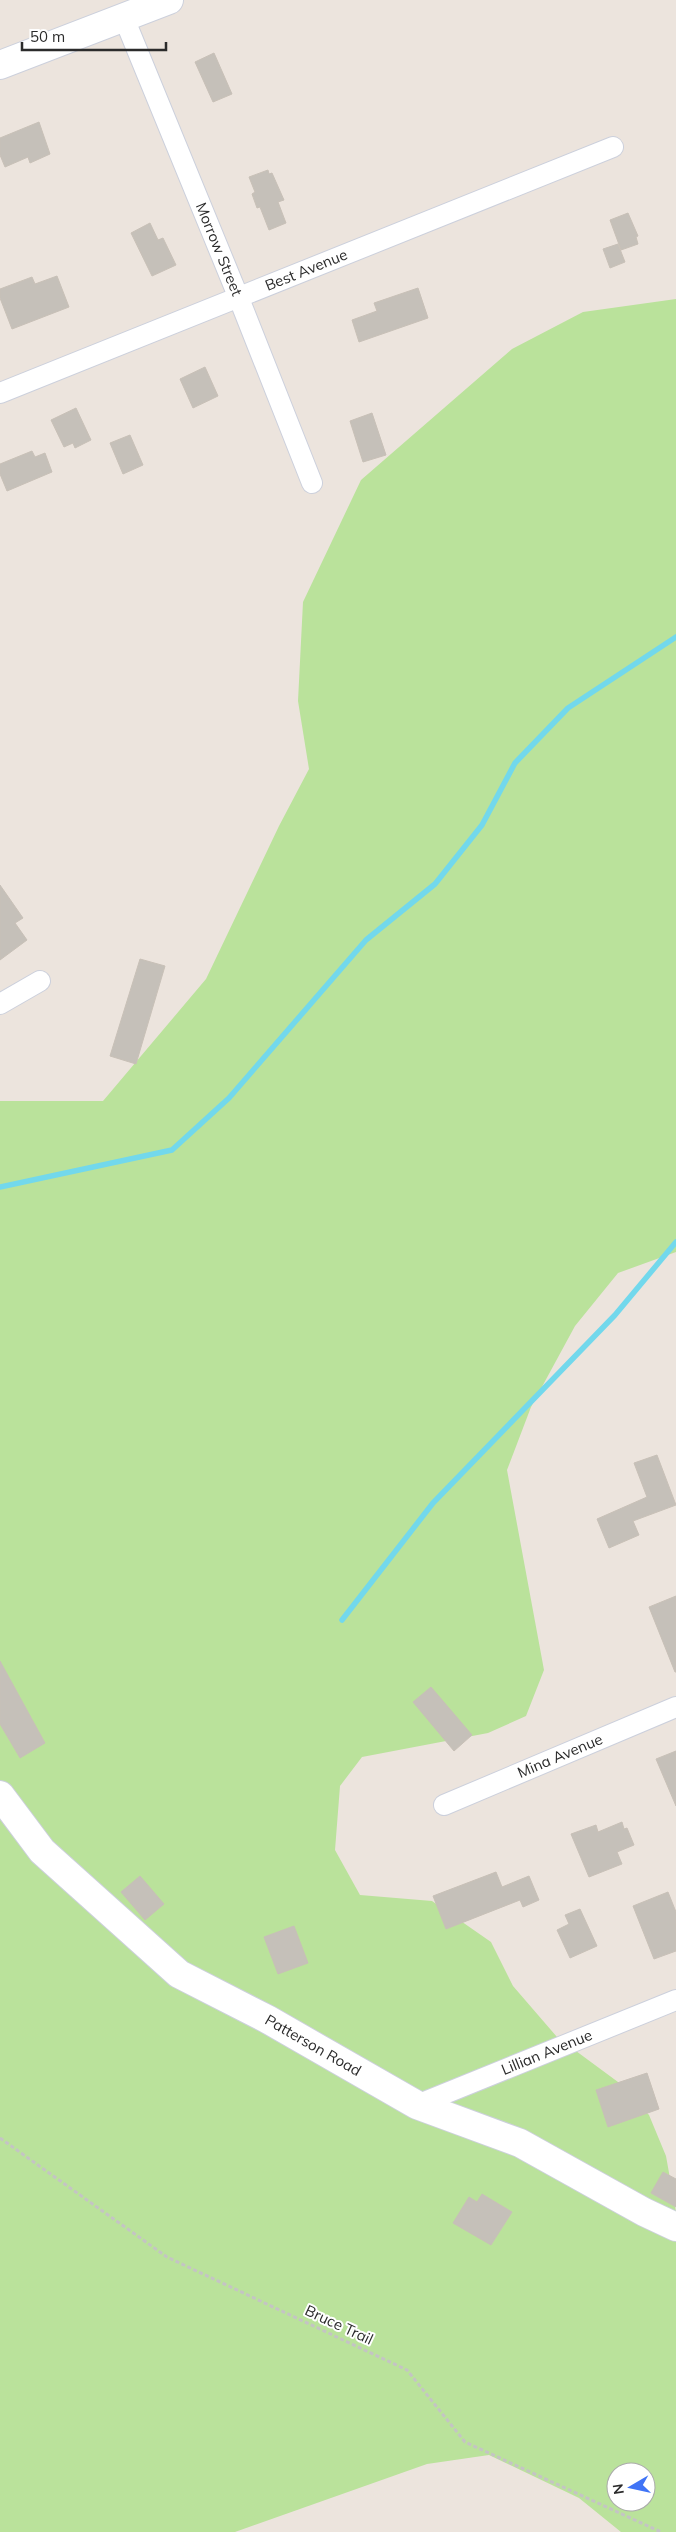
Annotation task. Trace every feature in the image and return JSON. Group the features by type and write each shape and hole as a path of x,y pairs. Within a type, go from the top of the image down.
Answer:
{"street":[{"path":"0,65 169,0"},
{"name":"Morrow Street","path":"124,18 312,483"},
{"name":"Best Avenue","path":"0,393 238,296 614,147"},
{"path":"0,1004 40,981"},
{"name":"Mina Avenue","path":"444,1805 676,1706"},
{"name":"Patterson Road","path":"0,1795 42,1850 179,1974 267,2019 417,2105 520,2143 644,2212 676,2227"},
{"name":"Lillian Avenue","path":"417,2105 676,2000"}],"path":[{"name":"Bruce Trail","path":"0,2138 167,2257 407,2370 465,2442 661,2532"}],"green space":[{"path":"676,299 676,1252 618,1273 575,1326 531,1407 507,1470 544,1670 526,1716 488,1733 362,1757 340,1786 335,1850 360,1895 432,1901 491,1942 513,1986 557,2037 618,2082 649,2115 666,2156 676,2212 676,2532 621,2532 579,2498 489,2455 427,2464 235,2532 0,2532 0,1101 103,1101 206,979 279,826 309,769 298,701 303,602 361,480 512,349 583,312"}],"building":[{"path":"214,53 232,94 213,102 195,62"},
{"path":"39,122 50,154 30,163 28,157 5,167 0,155 0,138"},
{"path":"268,170 269,174 272,173 284,200 278,202 286,223 269,230 260,207 257,208 252,194 255,192 249,177"},
{"path":"628,213 638,236 636,237 638,244 621,250 610,220"},
{"path":"150,223 158,240 163,238 176,265 152,276 131,233"},
{"path":"618,244 625,262 610,268 603,249"},
{"path":"57,276 69,307 12,329 0,298 0,289 32,277 35,284"},
{"path":"418,288 428,318 359,342 352,320 377,311 374,303"},
{"path":"205,367 218,396 193,408 180,379"},
{"path":"76,408 91,440 75,448 73,443 64,447 51,420"},
{"path":"372,413 386,455 363,462 350,421"},
{"path":"130,435 143,465 123,474 110,443"},
{"path":"32,451 35,457 45,453 52,472 7,491 0,474 0,464"},
{"path":"0,885 23,918 15,923 27,940 0,960"},
{"path":"140,959 165,966 136,1064 110,1056"},
{"path":"657,1455 676,1505 633,1521 639,1535 609,1548 597,1519 647,1497 634,1463"},
{"path":"676,1596 676,1672 675,1672 649,1607"},
{"path":"0,1661 45,1743 20,1758 0,1724"},
{"path":"431,1687 472,1735 454,1751 413,1702"},
{"path":"676,1751 676,1806 656,1759"},
{"path":"622,1822 624,1829 627,1828 634,1845 617,1852 622,1864 589,1877 571,1834 596,1825 598,1832"},
{"path":"496,1872 502,1887 529,1876 539,1900 523,1907 520,1900 446,1929 433,1896"},
{"path":"140,1876 164,1904 145,1920 121,1892"},
{"path":"668,1892 676,1912 676,1951 654,1959 633,1906"},
{"path":"580,1909 597,1946 570,1958 557,1930 569,1924 565,1915"},
{"path":"294,1926 308,1963 278,1974 264,1937"},
{"path":"647,2073 659,2109 608,2127 596,2090"},
{"path":"663,2172 676,2179 676,2207 651,2193"},
{"path":"482,2194 512,2212 491,2245 453,2223 469,2197 477,2202"}],"waterway":[{"path":"0,1187 172,1150 229,1098 366,940 435,884 482,825 515,763 568,708 676,637"},
{"path":"342,1620 433,1503 615,1315 676,1242"}]}
